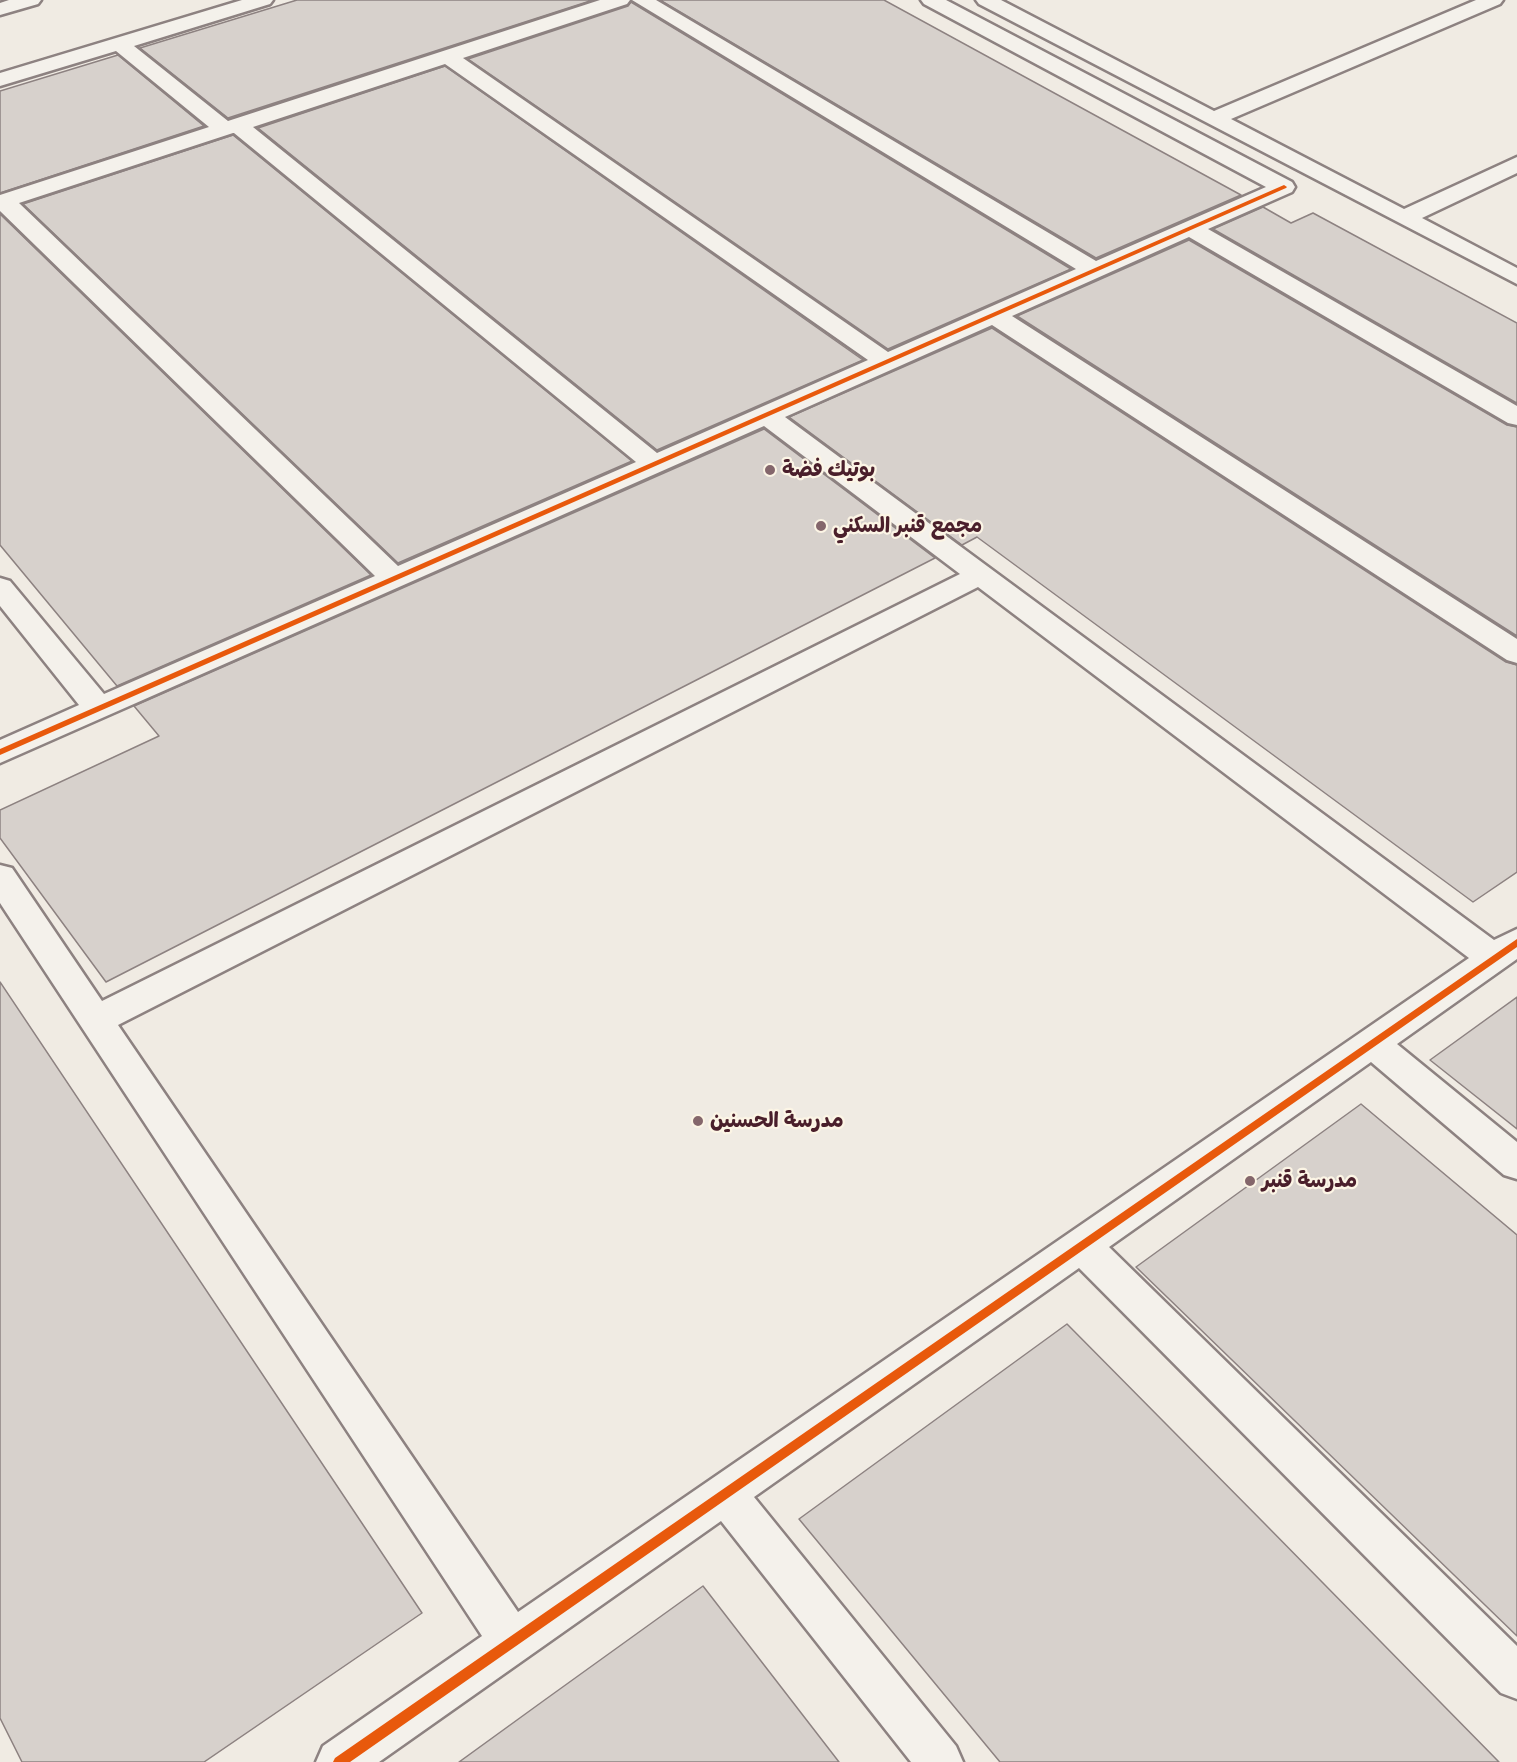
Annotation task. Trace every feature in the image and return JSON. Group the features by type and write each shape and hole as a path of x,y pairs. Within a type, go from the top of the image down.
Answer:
{"street":[{"path":"0,9 31,0"},
{"path":"0,80 263,0"},
{"path":"393,577 2,202 620,0"},
{"path":"642,0 1094,270"},
{"path":"0,752 393,577 1284,187 931,0"},
{"path":"986,0 1517,277"},
{"path":"1213,118 1493,0"},
{"path":"119,44 231,127 655,464"},
{"path":"447,56 887,362"},
{"path":"1404,218 1517,164"},
{"path":"1190,228 1517,417"},
{"path":"994,315 1517,653"},
{"path":"339,1762 1506,950 980,575 766,415"},
{"path":"96,1020 980,575"},
{"path":"0,587 98,708"},
{"path":"0,878 512,1642"},
{"path":"1372,1043 1517,1164"},
{"path":"1081,1245 1517,1677"},
{"path":"725,1493 940,1762"}],"building":[{"path":"297,0 593,0 228,118 140,48"},
{"path":"660,0 884,0 1241,195 1096,258"},
{"path":"631,2 1071,269 888,349 468,59 628,6"},
{"path":"118,55 204,126 0,193 0,91"},
{"path":"445,66 863,360 657,450 258,128"},
{"path":"233,135 632,461 398,563 23,204"},
{"path":"1263,207 1291,223 1313,213 1517,323 1517,403 1213,229"},
{"path":"0,214 371,575 117,686 0,545"},
{"path":"1189,240 1507,425 1517,427 1517,636 1017,316"},
{"path":"992,328 1506,662 1517,665 1517,872 1473,902 977,537 962,545 789,417"},
{"path":"764,429 935,558 106,982 0,838 0,810 159,736 134,706"},
{"path":"0,982 422,1613 204,1762 22,1762 0,1718"},
{"path":"1517,997 1517,1129 1430,1060"},
{"path":"1361,1104 1517,1235 1517,1636 1136,1267"},
{"path":"1067,1324 1499,1762 1000,1762 799,1519"},
{"path":"703,1586 839,1762 459,1762 546,1699"}],"cycle path":[{"path":"0,752 1284,187"},
{"path":"339,1762 1517,942"}],"place":[{"name":"بوتيك فضة","path":"770,470"},
{"name":"مجمع قنبر السكني","path":"821,526"},
{"name":"مدرسة الحسنين","path":"698,1121"},
{"name":"مدرسة قنبر","path":"1250,1181"}]}
